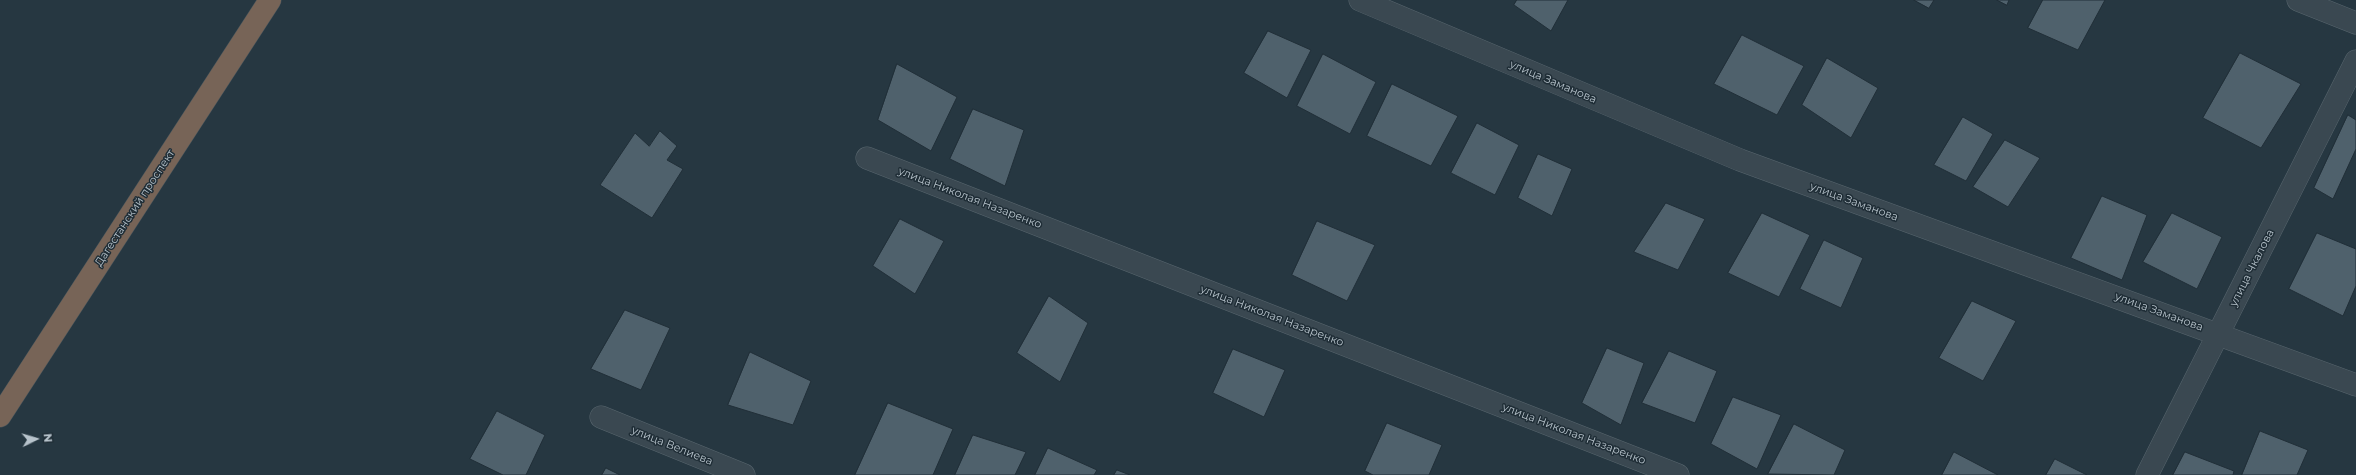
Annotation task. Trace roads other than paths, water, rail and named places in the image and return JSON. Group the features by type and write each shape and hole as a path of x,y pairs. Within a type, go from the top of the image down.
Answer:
{"highway":[{"name":"Дагестанский проспект","path":"0,416 270,0"}],"street":[{"name":"улица Заманова","path":"1360,0 1740,160 2356,385"},
{"path":"2298,0 2356,23"},
{"name":"улица Чкалова","path":"2147,475 2356,61"},
{"name":"улица Николая Назаренко","path":"867,158 1678,475"},
{"name":"улица Велиева","path":"600,417 744,475"}]}
